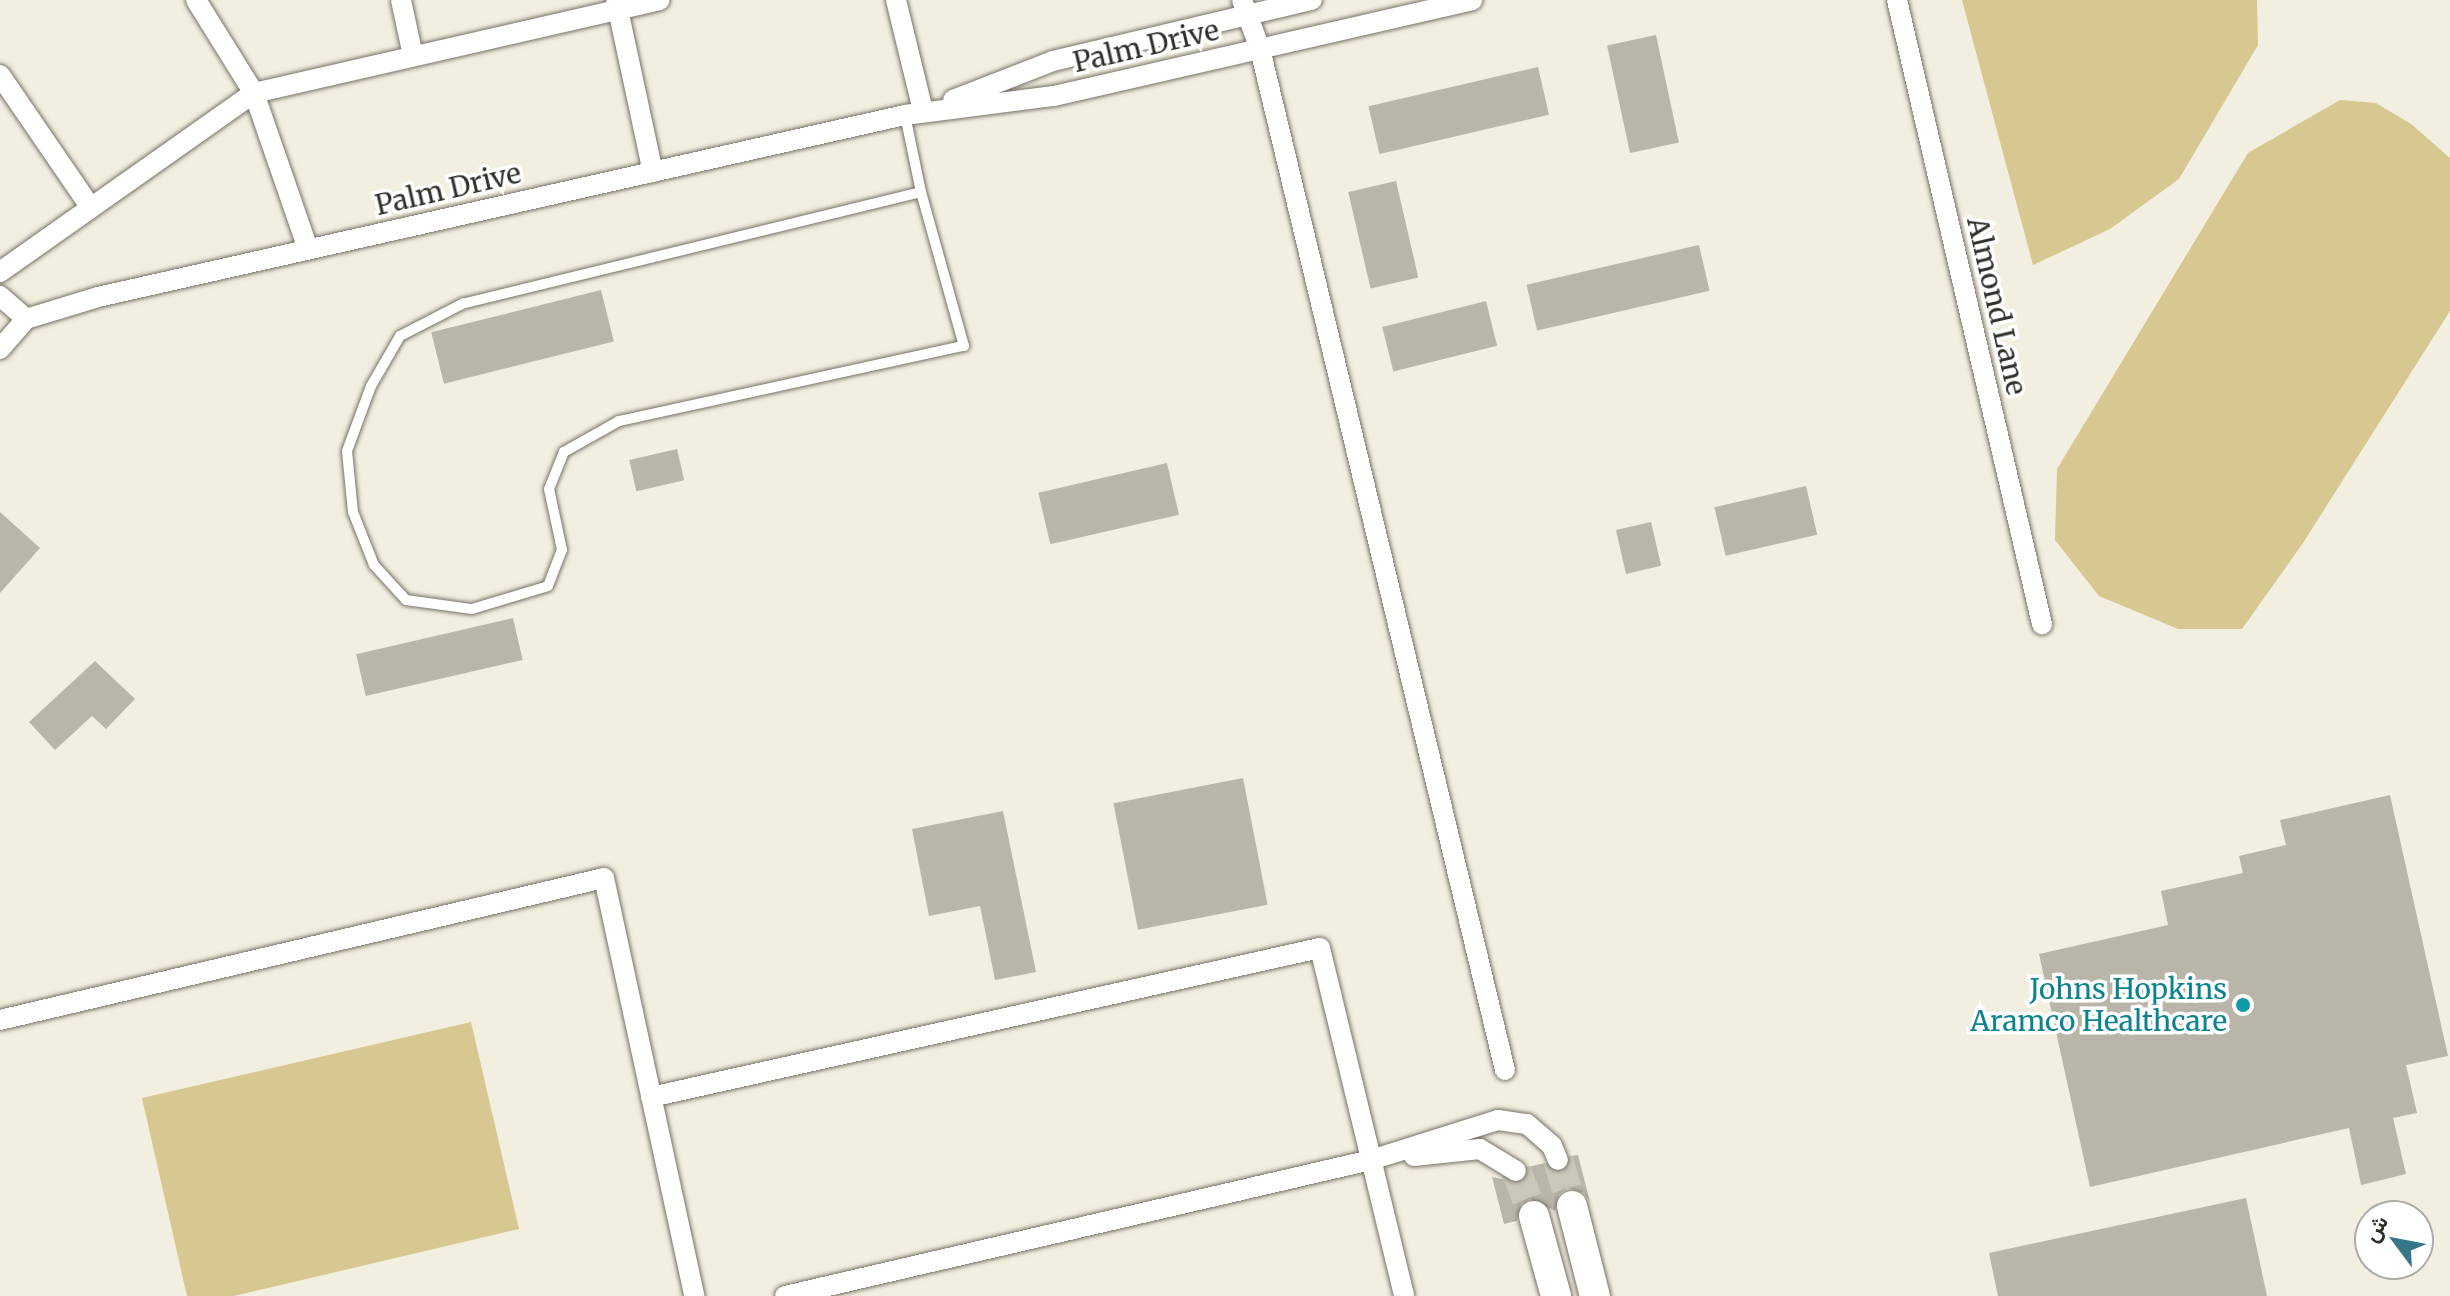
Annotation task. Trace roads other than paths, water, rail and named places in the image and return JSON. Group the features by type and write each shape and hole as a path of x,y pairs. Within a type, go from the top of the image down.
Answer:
{"main road":[{"path":"1572,1206 1595,1296"},
{"path":"1534,1216 1556,1296"}],"street":[{"path":"196,0 254,93 308,249"},
{"path":"401,0 413,56"},
{"path":"0,272 254,93 617,5 659,0"},
{"path":"896,0 914,113"},
{"name":"Palm Drive","path":"914,113 1053,61 1244,8 1312,0"},
{"name":"Palm Drive","path":"26,319 308,249 914,113 1054,96 1472,0"},
{"name":"Almond Lane","path":"1897,0 2042,624"},
{"path":"617,5 653,172"},
{"path":"1244,8 1260,49 1505,1070"},
{"path":"0,75 91,208"},
{"path":"0,296 26,319 0,349"},
{"path":"0,1020 604,878 694,1296"},
{"path":"651,1097 1320,948 1404,1296"},
{"path":"785,1296 1371,1160 1498,1120 1527,1124 1552,1146 1558,1160"},
{"path":"1371,1160 1480,1149 1516,1171"},
{"path":"1546,1257 1582,1247"}],"lane":[{"path":"914,113 921,192 964,346 619,421 564,452 549,489 562,550 548,586 472,609 406,600 374,565 353,512 347,451 371,386 400,336 464,303 921,192"}],"tunnel":[{"path":"1558,1160 1572,1206"},
{"path":"1516,1171 1534,1216"}],"place":[{"name":"Johns Hopkins Aramco Healthcare","path":"2243,1005"}]}
